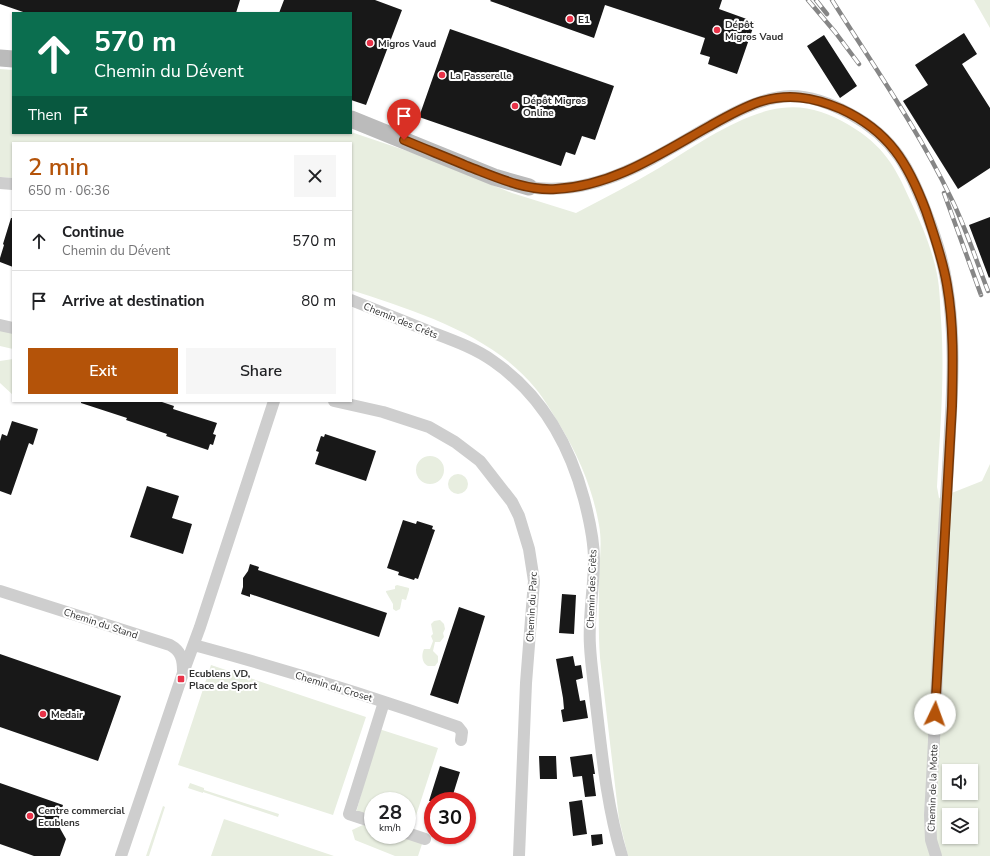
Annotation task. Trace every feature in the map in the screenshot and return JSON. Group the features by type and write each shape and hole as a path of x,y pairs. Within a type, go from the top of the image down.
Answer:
{"street":[{"path":"0,58 12,59"},
{"name":"Chemin de la Motte","path":"529,187 557,189 604,180 641,164 745,108 769,99 790,96 819,100 859,119 877,131 904,163 923,204 938,248 947,285 952,338 952,406 942,569 930,816 931,840 936,856"},
{"path":"352,119 494,177 529,187"},
{"path":"0,183 12,184"},
{"name":"Chemin des Crêts","path":"352,300 468,347 493,361 529,393 543,409 565,444 580,485 592,534 594,559 590,618 590,655 606,780 614,827 622,856"},
{"path":"0,325 12,328"},
{"path":"121,856 183,673 194,645 274,402"},
{"name":"Chemin du Parc","path":"338,402 383,412 429,426 455,442 480,462 512,502 519,516 529,549 533,570 534,591 526,683 519,856"},
{"name":"Chemin du Stand","path":"0,591 170,645 182,656 183,673"},
{"name":"Chemin du Croset","path":"194,645 384,702 458,727 462,732 461,740"},
{"path":"364,819 349,814 384,702"}],"shaded area":[{"path":"974,0 990,0 990,28"},
{"path":"0,69 12,70 12,134 352,134 352,132 419,155 512,193 576,213 649,174 727,127 741,120 770,110 791,107 811,109 830,115 861,133 880,149 894,167 926,237 937,274 940,297 942,341 942,403 937,487 939,498 982,481 990,464 990,856 628,856 619,819 600,658 600,531 593,499 584,474 568,438 543,398 518,370 498,353 475,339 426,316 352,290 352,142 12,142 12,178 0,177"},
{"path":"0,320 12,324 12,349 0,346"},
{"path":"12,359 12,394 0,383 0,361"},
{"path":"430,456 440,460 444,470 440,480 430,484 420,480 416,470 420,460"},
{"path":"454,474 462,474 468,480 468,488 462,494 454,494 448,488 448,480"},
{"path":"397,585 409,588 409,590 406,600 402,599 400,609 396,611 393,609 393,604 386,591 395,589 395,586"},
{"path":"440,620 444,624 444,637 440,642 435,642 433,651 438,656 438,662 435,666 428,666 423,661 423,651 424,649 430,649 433,641 431,636 433,634 431,624 434,621"},
{"path":"211,665 366,717 333,815 178,765"},
{"path":"379,729 438,748 416,816 416,792 364,792 364,816 356,813"},
{"path":"190,783 204,788 204,790 279,814 278,817 188,788"},
{"path":"163,806 165,807 149,856 146,856"},
{"path":"224,819 334,856 211,856"},
{"path":"364,824 364,844 355,840 352,830"},
{"path":"416,839 423,841 418,856 395,856 365,844 416,844"}],"building":[{"path":"0,0 240,0 236,12 23,12 0,4"},
{"name":"Migros Vaud","path":"284,0 375,0 402,10 366,105 352,100 352,12 279,12"},
{"name":"Dépôt Migros Vaud","path":"722,0 719,9 755,22 737,74 708,64 710,57 700,54 705,38 605,5 594,38 490,1"},
{"name":"Dépôt Migros Online","path":"450,29 614,86 595,140 582,136 575,155 566,152 561,166 419,117"},
{"path":"964,33 977,54 962,64 990,108 990,168 958,189 903,101 928,85 915,65"},
{"path":"824,35 857,86 840,98 807,46"},
{"path":"990,217 990,277 989,278 969,225"},
{"path":"12,218 12,267 0,262 3,244"},
{"path":"162,402 174,406 173,409 217,423 213,434 216,435 213,445 210,444 208,450 166,436 167,434 126,420 127,418 81,403"},
{"path":"12,421 38,429 33,445 29,443 11,495 0,491 0,441 2,434 7,436"},
{"path":"325,434 376,451 366,481 315,464 319,452 316,451 321,436 324,437"},
{"path":"147,486 179,496 172,518 192,524 183,554 130,537"},
{"path":"403,520 416,524 417,521 433,526 432,529 435,530 418,579 415,578 414,580 398,575 399,572 387,568"},
{"path":"250,564 259,567 258,570 387,613 379,637 250,594 250,597 241,594 243,578 248,571"},
{"path":"562,594 576,595 574,634 559,633"},
{"path":"459,607 485,616 458,704 430,695"},
{"path":"0,654 121,696 98,761 0,727"},
{"path":"573,656 575,666 581,665 583,678 576,680 580,701 585,700 588,718 563,722 561,710 564,709 563,698 556,659"},
{"path":"592,754 596,796 585,797 582,776 573,777 570,757"},
{"path":"539,756 556,756 557,779 540,779"},
{"path":"440,766 460,772 454,792 432,792"},
{"name":"Centre commercial Ecublens","path":"0,783 63,805 57,823 66,839 60,856 34,856 0,844"},
{"path":"582,800 587,834 573,836 569,802"},
{"path":"602,834 603,844 592,846 591,835"}],"railway":[{"path":"808,0 859,64"},
{"path":"816,0 827,14"},
{"path":"832,0 910,122 938,172 971,244 988,291"},
{"path":"944,193 981,295"}],"place":[{"name":"E1","path":"570,19"},
{"name":"Dépôt Migros Vaud","path":"717,30"},
{"name":"Migros Vaud","path":"370,43"},
{"name":"La Passerelle","path":"442,75"},
{"name":"Dépôt Migros Online","path":"515,106"},
{"name":"Ecublens VD, Place de Sport","path":"181,679"},
{"name":"Medair","path":"43,714"},
{"name":"Centre commercial Ecublens","path":"30,816"}],"route":[{"path":"404,140 481,172 512,183 538,189 572,188 599,182 618,175 745,108 769,99 790,96 819,100 847,112 877,131 891,145 904,163 931,225 947,285 952,325 952,406 935,714"}]}
